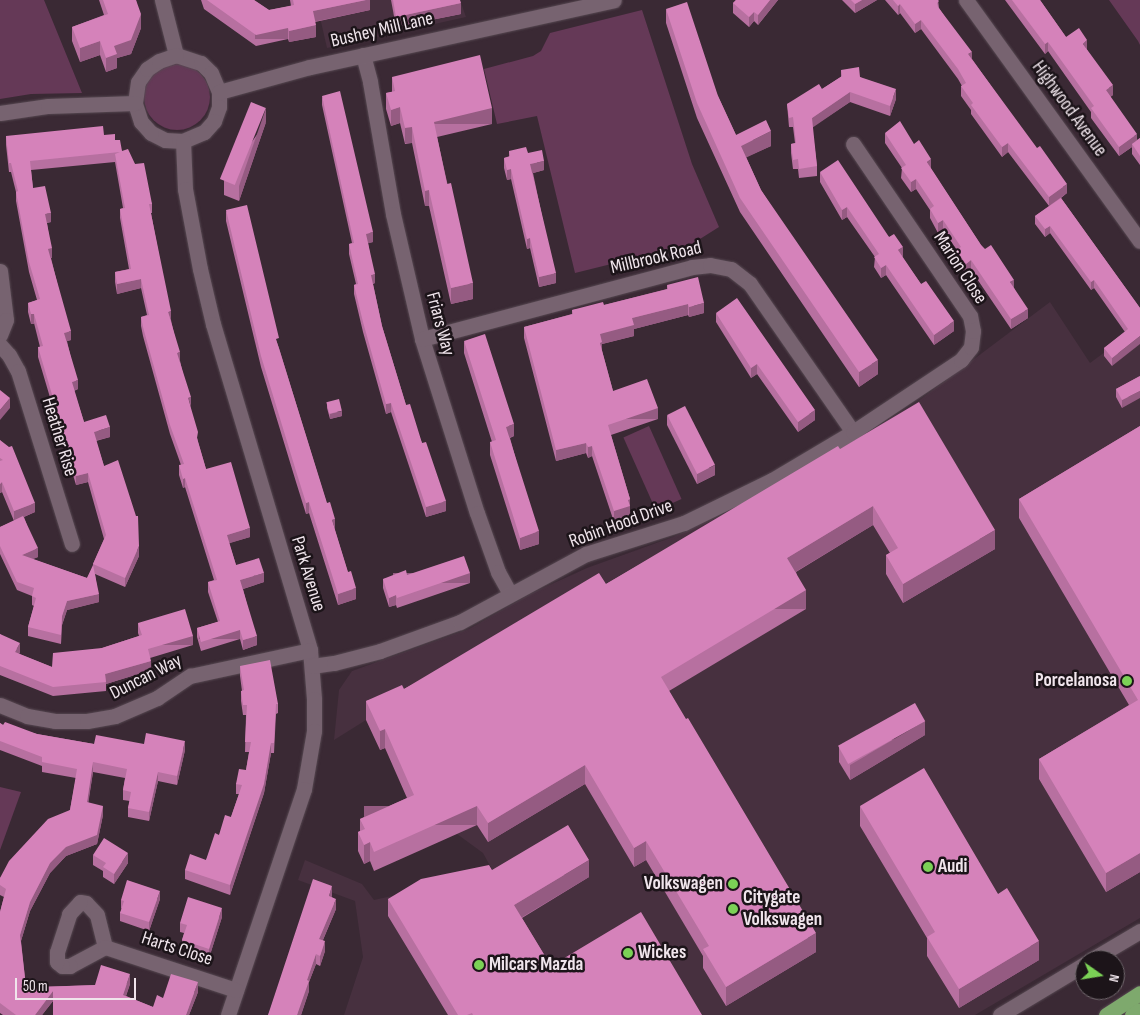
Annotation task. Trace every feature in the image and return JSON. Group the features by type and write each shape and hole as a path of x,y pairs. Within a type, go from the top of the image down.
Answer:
{"highway":[{"path":"1106,1015 1140,993"},
{"path":"1132,1015 1140,1010"}],"street":[{"path":"162,0 176,55"},
{"name":"Bushey Mill Lane","path":"219,92 288,72 614,0"},
{"name":"Highwood Avenue","path":"966,0 1140,240"},
{"path":"176,55 201,63 211,73 219,92 219,107 214,121 204,132 183,141 164,140 151,133 141,122 135,103 138,82 147,69 159,61 176,55"},
{"name":"Friars Way","path":"363,55 370,82 392,214 422,339 477,513 498,572 510,594"},
{"path":"0,114 48,106 135,103"},
{"name":"Park Avenue","path":"183,141 185,190 197,256 213,324 310,650 312,666 314,732 304,790 228,1015"},
{"name":"Marion Close","path":"852,432 961,360 971,347 973,332 970,316 853,144"},
{"name":"Millbrook Road","path":"422,339 692,267 710,264 731,269 750,284 852,432"},
{"path":"0,271 6,320 0,335"},
{"name":"Heather Rise","path":"0,345 10,355 18,371 72,544"},
{"name":"Robin Hood Drive","path":"312,666 334,663 380,651 460,622 586,554 684,523 772,480 852,432"},
{"name":"Duncan Way","path":"0,705 27,716 55,721 87,721 115,716 157,698 190,676 310,650"},
{"path":"1108,950 1140,931"},
{"name":"Harts Close","path":"105,947 236,990"},
{"path":"1000,1015 1075,970"}],"shaded area":[{"path":"0,0 44,0 82,93 31,94 0,99"},
{"path":"316,0 460,0 466,17 327,48"},
{"path":"1109,0 1140,0 1140,45 1138,41"},
{"path":"642,10 692,164 719,227 692,244 575,273 537,116 497,124 484,69 533,56 541,51 550,33"},
{"path":"177,64 190,67 200,74 207,84 210,97 207,110 200,120 190,127 177,130 164,127 154,120 147,110 144,97 147,84 154,74 164,67"},
{"path":"1050,302 1090,363 1140,326 1140,918 1086,950 1075,950 1075,956 975,1015 344,1015 363,957 355,901 298,880 305,860 362,884 374,900 494,873 483,853 457,834 442,802 366,720 334,740 339,690 352,671 469,629 532,593 587,568 673,537 757,498 917,402"},
{"path":"649,426 682,499 656,510 623,437"},
{"path":"0,787 21,792 0,850"}],"building":[{"path":"103,0 136,0 141,14 131,40 114,46 117,54 106,58 100,41 80,48 72,27 108,14"},
{"path":"207,0 254,0 269,10 294,5 293,0 366,0 313,11 316,25 289,31 288,28 256,35"},
{"path":"393,0 460,0 461,3 396,17"},
{"path":"736,0 770,0 758,15 754,12 749,17 733,3"},
{"path":"851,0 862,0 855,4"},
{"path":"893,0 939,1 937,3 938,7 972,52 968,54 1037,148 1040,146 1067,184 1049,197 1008,143 1002,147 971,105 973,103 961,86 966,83 958,69 921,20 915,24 900,4 898,6"},
{"path":"1012,0 1040,0 1066,37 1079,28 1087,40 1083,44 1113,85 1106,90 1137,134 1119,147 1091,108 1094,106 1048,42 1045,44"},
{"path":"687,2 718,96 736,135 766,120 771,131 741,146 761,190 878,360 859,372 740,198 697,103 666,9"},
{"path":"480,55 492,108 434,122 447,184 451,183 473,283 451,288 429,190 425,191 412,127 405,128 400,107 391,110 386,93 395,91 392,77"},
{"path":"859,67 860,77 896,89 890,106 850,92 812,118 817,166 799,169 798,159 793,160 791,144 796,143 793,117 789,118 787,104 819,84 822,89 842,76 841,70"},
{"path":"340,91 373,232 366,234 375,274 371,275 382,326 406,405 410,404 422,443 426,442 446,501 426,507 391,403 386,404 354,285 358,284 349,244 354,243 322,96"},
{"path":"251,102 266,108 235,185 220,179"},
{"path":"900,121 914,144 919,140 931,159 927,162 981,245 985,249 991,245 1014,280 1010,282 1028,309 1011,319 971,260 966,264 956,250 961,247 943,220 938,223 930,209 934,206 916,179 911,182 901,168 906,165 885,133"},
{"path":"103,126 104,135 115,134 115,140 120,140 122,151 128,149 135,164 144,163 152,204 149,204 171,311 168,312 180,352 177,353 191,397 188,398 206,469 231,462 250,528 227,535 236,565 259,558 264,573 240,580 257,636 243,640 240,630 201,642 197,628 220,621 208,582 217,580 185,478 183,479 179,465 184,464 170,425 143,327 141,317 149,315 141,279 117,284 115,272 131,269 120,209 125,208 115,154 120,152 30,161 33,188 45,186 51,213 45,214 52,248 48,249 71,331 64,333 78,380 72,382 84,422 106,415 110,427 94,432 104,466 118,460 136,516 138,516 139,546 125,578 93,564 106,535 88,473 76,476 38,347 43,346 34,314 31,314 28,303 40,299 29,262 16,192 18,191 11,163 9,163 6,136"},
{"path":"1140,138 1140,156 1132,144"},
{"path":"526,147 528,153 542,150 544,161 530,164 556,273 539,277 530,238 527,239 511,169 507,170 504,158 510,156 509,151"},
{"path":"838,160 889,237 894,234 903,247 898,250 921,284 926,281 954,321 934,335 886,265 881,268 874,257 879,254 847,207 842,210 820,172"},
{"path":"1061,198 1140,308 1140,336 1112,358 1104,348 1128,329 1094,280 1091,282 1050,226 1045,229 1035,216"},
{"path":"247,205 279,338 276,339 327,503 330,502 335,519 332,520 348,572 351,571 356,588 338,594 309,502 306,503 261,356 226,210"},
{"path":"698,277 704,303 689,307 688,304 632,318 634,325 600,334 602,342 600,343 613,391 647,379 658,408 608,425 630,499 628,500 630,506 614,511 592,446 588,447 586,443 556,450 524,327 573,314 572,310 603,302 604,305 668,289 667,285"},
{"path":"737,298 815,410 798,422 757,364 751,368 716,313"},
{"path":"485,334 514,424 506,427 539,531 520,538 490,442 496,440 464,341"},
{"path":"1140,376 1140,391 1122,400 1116,389"},
{"path":"0,390 10,398 0,410"},
{"path":"339,399 342,411 329,414 326,402"},
{"path":"919,402 995,530 903,584 886,555 898,548 873,506 787,558 806,590 661,677 686,719 688,718 816,933 726,987 703,949 709,946 646,841 634,848 585,765 488,823 477,806 374,852 370,842 364,845 358,832 365,829 360,819 414,795 385,729 380,731 366,701 402,685 404,689 599,573 606,584 838,446 840,449"},
{"path":"685,406 715,465 697,474 667,415"},
{"name":"Porcelanosa","path":"1140,426 1140,853 1106,873 1039,759 1138,700 1019,499"},
{"path":"0,440 9,447 12,446 35,503 14,511 2,482 0,484 0,461 3,460 0,458"},
{"path":"23,516 38,548 22,555 87,578 93,565 99,594 67,601 62,616 61,635 28,627 36,598 32,596 34,588 17,582 0,546 0,527"},
{"path":"464,556 470,573 397,598 396,595 389,598 383,579 406,570 407,575"},
{"path":"185,609 193,636 148,649 151,661 105,674 106,682 53,687 0,666 0,634 20,643 15,652 52,667 53,653 102,648 142,635 138,623"},
{"path":"270,660 278,704 276,704 274,743 271,743 264,784 230,885 185,870 190,854 206,860 215,833 219,835 225,815 231,817 242,785 236,784 239,769 246,770 251,742 245,742 247,705 243,705 241,691 244,690 240,666"},
{"path":"915,703 925,721 848,764 838,746"},
{"path":"5,722 37,734 94,744 96,735 144,744 146,733 185,741 177,776 158,772 149,812 128,808 131,792 123,790 127,769 93,762 87,802 103,806 97,835 66,847 50,863 30,902 20,935 25,978 38,987 95,985 101,965 130,974 123,995 153,1007 157,995 163,998 171,974 198,982 186,1015 53,1015 53,991 35,1015 16,1015 0,1003 0,912 6,889 0,885 0,878 9,861 48,819 70,810 77,769 42,762 42,757 0,741 0,723 3,725"},
{"name":"Audi","path":"924,768 998,894 1007,888 1039,941 959,989 927,937 935,932 860,806"},
{"path":"568,825 589,860 514,905 551,966 641,912 702,1015 473,1015 472,1013 458,1015 388,899 421,879 489,865 492,870"},
{"path":"104,838 128,853 114,874 103,867 106,863 93,855"},
{"path":"313,879 332,886 329,896 336,899 319,939 325,941 320,956 316,954 297,1015 268,1015"},
{"path":"127,880 160,891 149,922 120,913 124,901 121,900"},
{"path":"188,897 222,908 209,949 182,940 187,925 180,923"}],"place":[{"name":"Porcelanosa","path":"1127,681"},
{"name":"Audi","path":"928,867"},
{"name":"Volkswagen","path":"733,884"},
{"name":"Citygate Volkswagen","path":"733,909"},
{"name":"Wickes","path":"628,953"},
{"name":"Milcars Mazda","path":"479,965"}]}
